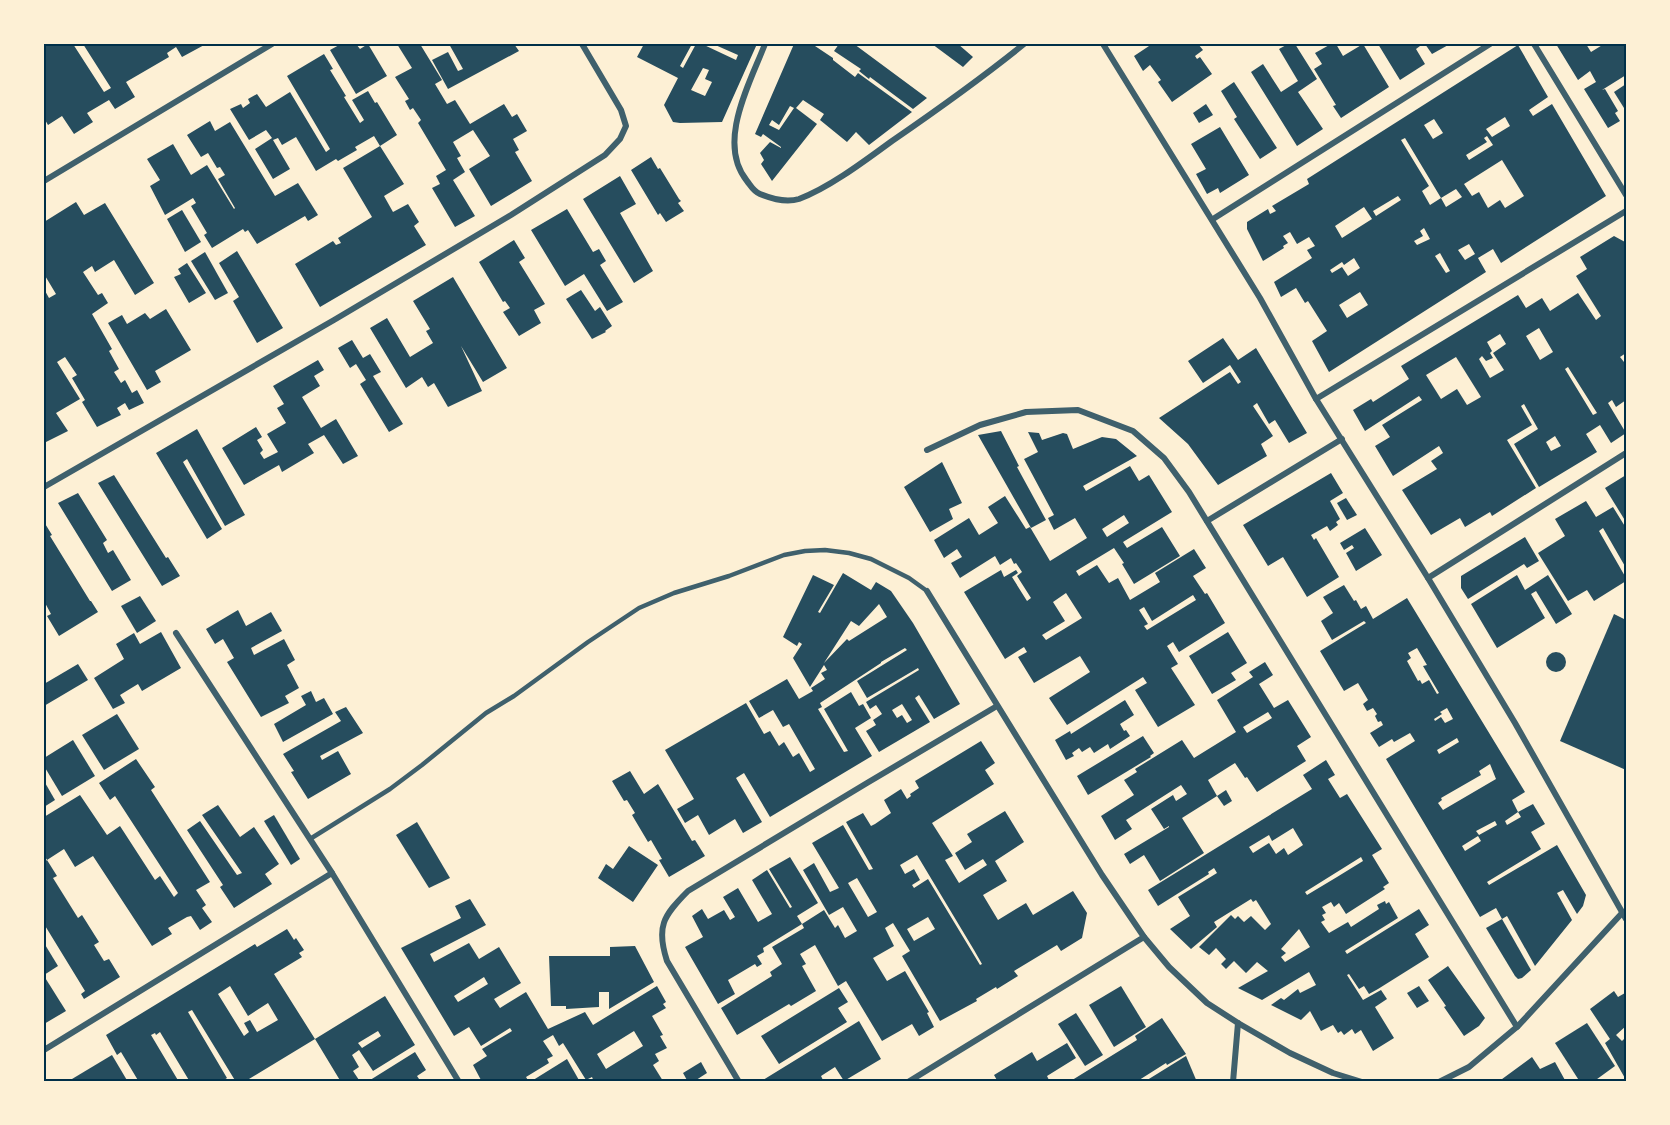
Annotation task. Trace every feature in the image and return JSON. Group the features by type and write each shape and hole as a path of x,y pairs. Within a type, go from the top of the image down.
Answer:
{"street":[{"path":"44,178 272,44"},
{"path":"44,487 334,320 511,215 605,155 620,139 626,126 621,110 582,44"},
{"path":"765,44 735,128 735,153 741,174 755,192 774,200 797,200 822,188 873,155 1024,44"},
{"path":"1103,44 1213,219 1316,399 1515,723 1625,916 1517,1027 1469,1067 1439,1082"},
{"path":"1213,219 1491,44"},
{"path":"1534,44 1626,195"},
{"path":"1316,399 1626,211"},
{"path":"927,450 980,425 1026,412 1078,410 1133,431 1164,458 1207,521 1517,1027"},
{"path":"1207,521 1342,439"},
{"path":"1428,578 1626,453"},
{"path":"927,591 1102,875 1144,937 1169,967 1207,1003 1239,1023 1301,1058 1333,1073 1362,1082"},
{"path":"176,633 332,873 459,1082"},
{"path":"739,1082 667,962 662,945 662,933 664,920 673,906 688,891 997,706"},
{"path":"44,1050 332,873"},
{"path":"908,1082 1144,937"},
{"path":"1233,1082 1239,1023"}],"lane":[{"path":"310,839 390,789 486,713 514,696 588,642 639,608 674,593 729,576 784,555 825,550 871,559 909,578 927,591"}],"building":[{"path":"44,44 73,44 104,92 111,88 83,44 206,44 182,57 176,47 167,53 169,57 126,82 135,97 115,109 109,100 87,113 93,122 74,134 62,116 48,125 44,118"},
{"path":"341,44 356,44 360,49 368,44 387,76 356,94 330,50"},
{"path":"397,44 420,44 442,80 435,84 447,104 455,100 470,124 504,104 512,117 517,114 527,131 513,139 519,150 515,152 532,181 491,206 469,169 490,156 473,130 453,142 461,156 457,158 465,172 453,180 475,216 455,227 432,188 440,184 436,176 446,170 418,123 421,120 413,108 410,110 405,101 409,99 395,77 412,68"},
{"path":"449,44 514,44 519,51 448,89 432,60 448,52 458,71 463,69"},
{"path":"644,44 692,44 680,66 683,68 696,44 702,44 736,60 738,55 713,44 757,44 722,122 673,122 664,105 678,78 637,57","holes":["703,68 709,70 705,79 712,82 705,96 691,90"]},
{"path":"794,44 812,44 855,77 858,73 912,112 869,145 856,132 847,142 820,120 824,114 803,100 796,108 817,124 772,181 761,164 764,160 760,153 770,142 781,147 763,134 761,137 755,134","holes":["790,106 794,108 779,130 769,125 772,120 779,125"]},
{"path":"839,44 854,44 927,98 913,109 870,77 869,79 859,71 861,69 834,51"},
{"path":"932,44 958,44 973,57 963,67"},
{"path":"1152,44 1198,44 1203,50 1195,56 1197,59 1200,57 1212,74 1172,102 1158,82 1161,80 1150,65 1143,71 1134,56"},
{"path":"1288,44 1295,44 1317,79 1298,92 1323,129 1297,146 1251,72 1263,64 1281,92 1298,81 1279,49"},
{"path":"1331,44 1336,44 1343,56 1363,44 1389,87 1341,118 1333,106 1336,105 1314,69 1322,64 1315,53"},
{"path":"1378,44 1418,44 1420,46 1416,49 1425,64 1400,80"},
{"path":"1425,44 1450,44 1432,54"},
{"path":"1556,44 1586,44 1591,52 1604,44 1626,44 1626,75 1602,90 1605,89 1618,111 1615,113 1620,121 1608,128 1584,89 1596,82 1590,71 1578,80"},
{"path":"1518,45 1548,97 1529,110 1533,116 1552,104 1606,196 1501,263 1493,249 1478,258 1486,272 1329,372 1312,341 1327,331 1308,301 1305,303 1296,288 1281,297 1274,282 1312,258 1307,250 1315,246 1309,237 1297,244 1290,232 1283,236 1288,243 1283,246 1284,248 1263,261 1247,229 1247,222 1268,209 1270,214 1276,211 1272,206 1309,184 1307,179","holes":["1505,117 1510,126 1492,137 1486,129","1434,119 1443,133 1433,139 1424,125","1487,136 1493,145 1469,160 1466,155 1487,142 1484,138","1405,138 1441,198 1430,205 1422,191 1429,186 1401,140","1502,160 1524,196 1505,208 1500,200 1488,208 1479,192 1472,196 1464,184","1456,189 1462,197 1446,207 1441,198","1398,196 1401,200 1376,216 1373,211","1364,207 1372,219 1342,238 1335,226","1424,228 1430,239 1417,245 1414,241 1423,236 1420,231","1469,244 1475,254 1465,260 1458,250","1440,253 1450,271 1446,273 1435,256","1354,258 1360,268 1348,276 1342,267 1332,273 1330,270","1360,292 1368,305 1347,318 1339,305"]},
{"path":"324,54 333,69 330,70 346,96 344,97 360,123 364,120 352,100 368,91 397,135 380,146 374,136 355,147 357,150 316,171 296,137 282,145 278,138 273,140 290,169 273,179 255,149 272,138 266,130 249,140 230,109 241,104 243,108 250,103 248,99 257,94 266,107 290,92 326,152 330,149 287,76"},
{"path":"1234,82 1277,148 1260,159 1234,119 1237,117 1221,91"},
{"path":"1626,84 1626,106 1624,108 1614,92"},
{"path":"1206,104 1213,115 1199,123 1193,113"},
{"path":"210,121 215,131 230,122 275,196 298,183 318,215 308,221 305,216 257,244 248,230 245,232 243,229 212,248 204,235 207,233 191,206 196,203 193,198 165,215 150,186 160,180 147,159 173,144 191,175 207,165 235,208 218,179 225,175 220,167 217,168 208,153 201,157 187,135"},
{"path":"1220,127 1249,175 1220,193 1218,188 1207,194 1196,174 1206,169 1191,144"},
{"path":"380,146 404,184 384,196 393,212 408,204 419,222 414,226 426,245 320,307 295,264 333,241 336,245 341,243 338,238 372,217 343,168"},
{"path":"651,157 681,201 678,203 684,211 666,222 660,213 658,215 631,170"},
{"path":"620,176 636,204 620,213 653,271 634,283 583,199"},
{"path":"76,202 84,215 105,203 154,283 135,295 114,260 95,272 92,266 83,272 98,295 102,293 108,303 92,314 112,349 109,351 119,369 114,372 121,383 125,380 132,393 137,390 144,403 129,410 125,403 117,408 121,415 97,427 82,402 85,400 72,378 77,375 65,357 57,362 80,399 56,413 68,431 44,443 44,289 49,298 56,294 44,274 44,222"},
{"path":"567,209 593,252 599,249 606,261 600,265 623,302 607,311 584,274 565,286 531,230"},
{"path":"182,210 201,242 185,252 167,219"},
{"path":"1614,236 1626,241 1626,353 1620,357 1624,362 1626,360 1626,400 1616,407 1612,400 1608,403 1626,433 1611,443 1600,425 1586,434 1597,452 1539,487 1514,444 1538,429 1524,404 1521,406 1532,425 1507,440 1536,488 1492,516 1490,512 1465,527 1460,518 1431,535 1402,490 1437,469 1431,461 1443,453 1439,446 1393,476 1375,446 1390,437 1382,425 1422,400 1419,396 1365,431 1353,410 1371,399 1373,402 1409,379 1401,366 1518,295 1526,308 1542,298 1550,311 1578,293 1596,320 1601,316 1576,276 1587,269 1580,257","holes":["1539,328 1553,352 1540,360 1526,336","1500,334 1506,344 1493,353 1504,370 1490,378 1479,359 1482,356 1486,361 1493,358 1487,342","1456,357 1481,397 1467,405 1457,389 1441,399 1426,375","1568,367 1597,413 1593,415 1565,369","1555,436 1561,446 1551,451 1546,442"]},
{"path":"514,240 525,258 519,262 545,304 534,310 541,323 519,336 503,312 510,308 505,301 503,302 479,262"},
{"path":"237,251 283,328 257,343 233,301 239,297 219,263"},
{"path":"205,252 228,293 215,300 191,261"},
{"path":"187,263 206,293 189,303 174,277 181,274 178,269"},
{"path":"453,277 507,368 483,382 461,346 482,391 448,407 434,383 428,387 422,377 406,388 370,328 387,318 410,357 433,343 426,331 430,329 413,301"},
{"path":"581,290 595,311 600,307 612,326 592,339 566,299"},
{"path":"166,309 191,350 155,371 161,382 147,390 108,323 122,315 127,324 145,313 150,319"},
{"path":"1223,338 1238,360 1256,348 1307,433 1289,443 1275,420 1269,424 1257,403 1253,406 1273,436 1261,444 1267,456 1218,485 1188,444 1159,418 1230,372 1238,384 1241,382 1230,365 1203,383 1188,361"},
{"path":"352,340 363,358 370,354 381,372 373,376 403,424 389,432 360,384 366,380 356,364 350,368 338,348"},
{"path":"318,360 324,370 314,376 320,386 302,397 321,428 336,419 358,456 343,464 324,435 308,444 314,453 282,472 279,465 244,485 222,448 256,427 262,437 257,440 263,450 260,453 264,459 278,452 267,434 286,423 277,408 284,404 273,386"},
{"path":"197,429 245,515 225,526 187,459 183,462 222,529 207,539 156,453"},
{"path":"1001,431 1019,466 1017,467 1046,520 1031,528 978,435"},
{"path":"1028,432 1039,433 1042,440 1063,433 1067,434 1073,449 1102,437 1116,439 1137,456 1083,486 1086,491 1130,466 1139,481 1149,475 1172,512 1123,542 1127,548 1162,527 1180,556 1134,584 1114,548 1076,571 1079,576 1097,565 1109,583 1118,578 1130,600 1160,582 1155,573 1194,549 1206,568 1193,576 1205,594 1207,593 1225,623 1179,652 1173,642 1167,646 1178,664 1171,668 1195,705 1158,727 1135,690 1147,683 1143,677 1067,725 1049,698 1090,672 1080,656 1034,683 1018,657 1027,652 1024,647 1005,659 964,592 1001,570 1004,577 1016,570 1018,573 1012,577 1027,601 1031,598 1017,576 1022,572 1016,563 1014,564 1011,558 1000,565 995,556 960,578 951,563 962,557 957,549 944,558 934,540 969,518 979,535 998,523 988,507 1005,496 1026,529 1030,527 1050,561 1087,538 1075,518 1054,530 1048,518 1054,515 1024,459 1038,452","holes":["1124,515 1129,523 1107,537 1102,529","1066,593 1082,618 1046,640 1042,635 1065,621 1053,602","1193,595 1196,600 1147,630 1144,626 1148,624 1139,610 1144,607 1152,621"]},
{"path":"942,462 962,503 949,509 953,519 930,532 904,487"},
{"path":"1331,473 1343,493 1330,501 1340,519 1336,522 1338,525 1330,531 1327,526 1311,535 1314,540 1316,538 1339,577 1307,597 1283,557 1268,566 1243,525"},
{"path":"114,475 166,558 168,557 180,576 162,586 98,483"},
{"path":"1626,475 1626,522 1605,488"},
{"path":"78,493 107,540 103,543 108,553 113,550 131,580 112,591 58,503"},
{"path":"1346,498 1357,515 1347,520 1337,503"},
{"path":"1586,501 1596,517 1613,507 1626,528 1626,568 1603,528 1599,531 1626,581 1594,601 1587,590 1568,601 1538,553 1565,536 1555,519"},
{"path":"44,522 52,535 50,536 98,612 59,636 47,616 51,614 44,601"},
{"path":"1365,528 1382,555 1356,571 1346,553 1354,548 1352,545 1344,550 1340,543"},
{"path":"1525,537 1539,561 1527,568 1524,564 1468,599 1461,588 1461,576"},
{"path":"843,573 871,590 876,582 891,591 913,623 960,704 934,719 919,695 915,698 930,722 879,752 866,731 876,725 873,720 882,714 876,705 870,709 866,702 919,670 918,668 867,698 857,681 907,650 905,648 820,703 822,707 818,709 844,752 848,751 824,709 851,692 859,706 863,704 871,718 855,728 872,756 770,817 744,773 736,778 762,822 743,833 735,819 709,835 698,815 685,823 677,809 694,799 665,750 746,703 764,734 770,731 779,746 784,742 793,757 799,753 810,772 815,769 789,724 783,727 773,710 759,718 749,701 787,679 799,699 813,691 811,688 825,679 821,673 827,670 824,665 810,687 793,658 802,644 799,642 797,646 783,637 813,575 834,585 818,612 820,613","holes":["879,604 887,617 849,641 847,639 824,663 851,621 859,626","902,704 912,720 907,723 902,715 897,718 892,710"]},
{"path":"1517,575 1525,590 1548,575 1572,614 1556,624 1536,591 1531,594 1545,618 1497,648 1471,604"},
{"path":"1344,585 1361,609 1366,606 1373,619 1407,598 1525,792 1512,800 1518,812 1533,804 1545,824 1531,832 1541,849 1487,882 1489,885 1557,845 1586,895 1583,906 1577,914 1563,890 1557,893 1572,920 1535,966 1507,916 1502,919 1496,908 1480,917 1386,759 1415,741 1410,733 1394,742 1392,739 1379,747 1370,733 1383,725 1381,721 1378,722 1373,708 1367,711 1363,704 1368,700 1358,683 1344,691 1320,651 1366,623 1364,621 1332,640 1321,621 1333,613 1323,597","holes":["1417,648 1427,665 1423,666 1439,693 1437,694 1429,680 1422,684 1420,680 1418,681 1407,661 1411,658 1408,653","1447,708 1453,719 1445,723 1441,717 1435,721 1434,719 1442,714 1440,712","1457,738 1459,742 1439,754 1437,750","1490,764 1496,779 1443,810 1438,803 1442,800 1441,798 1481,775 1479,771","1518,812 1521,817 1507,825 1505,821","1495,821 1497,825 1479,835 1476,831","1478,836 1481,841 1465,851 1462,846"]},
{"path":"140,596 156,621 137,633 121,606"},
{"path":"238,610 246,626 271,612 282,631 251,648 254,655 284,639 295,660 287,665 299,688 285,696 289,703 261,717 227,662 234,658 223,639 215,644 206,629"},
{"path":"1614,614 1626,620 1626,770 1560,741"},
{"path":"161,632 181,668 142,691 138,684 120,695 125,703 113,709 94,678 124,659 116,644 134,633 140,644"},
{"path":"1228,632 1247,663 1231,673 1236,680 1212,694 1189,656"},
{"path":"1552,652 1560,652 1566,658 1566,666 1560,672 1552,672 1546,666 1546,658"},
{"path":"1265,662 1273,675 1259,684 1274,708 1288,700 1311,737 1297,746 1306,761 1257,792 1235,763 1208,780 1217,796 1182,818 1204,853 1160,881 1144,855 1130,864 1124,854 1169,827 1164,829 1151,809 1173,795 1176,801 1187,794 1181,785 1126,820 1132,829 1115,840 1101,816 1134,795 1124,780 1137,772 1135,769 1182,740 1194,758 1236,732 1217,700 1253,677 1249,672","holes":["1268,712 1272,718 1247,733 1243,727"]},
{"path":"78,664 88,680 44,706 44,684"},
{"path":"311,691 316,702 324,698 333,714 283,742 274,724 306,705 301,696"},
{"path":"1125,700 1134,715 1120,724 1130,736 1110,749 1108,744 1094,753 1090,747 1082,752 1079,748 1072,753 1074,756 1066,760 1055,740 1070,731 1071,734"},
{"path":"346,707 363,733 320,756 322,760 338,751 351,774 308,799 283,754 341,721 335,712"},
{"path":"117,714 139,749 104,770 82,735"},
{"path":"1143,736 1154,753 1151,757 1088,795 1077,776"},
{"path":"73,740 95,776 62,796 44,766 44,758"},
{"path":"981,741 995,763 985,770 994,784 932,823 953,856 945,860 959,883 987,865 983,859 965,870 955,853 972,842 967,834 1005,811 1024,842 995,861 1007,881 983,895 998,920 1026,903 1033,915 1073,891 1087,913 1082,938 1061,951 1057,945 1014,971 1018,976 940,1021 902,956 910,951 893,923 885,928 894,946 873,958 887,981 905,971 929,1012 927,1013 934,1027 919,1036 912,1024 882,1041 846,981 838,986 815,945 800,954 806,964 802,966 816,991 737,1035 721,1008 772,976 770,972 782,964 772,947 804,928 802,924 824,910 835,928 838,925 845,938 857,931 843,907 829,915 803,870 814,863 830,892 839,888 812,843 843,825 869,870 873,869 846,822 863,813 871,826 875,824 891,813 884,800 901,789 907,799 919,788 915,781","holes":["917,855 982,964 980,965 928,879 914,888 912,885 920,880 914,869 905,874 900,865","857,878 877,912 868,917 848,883","928,917 935,929 914,941 907,929"]},
{"path":"136,759 155,787 151,790 210,882 196,890 206,905 202,908 212,922 200,930 191,916 187,917 168,928 172,934 152,946 93,856 75,867 64,849 47,860 44,855 44,817 80,795 107,835 120,826 155,880 160,876 174,897 178,893 115,796 110,800 99,783"},
{"path":"1326,760 1335,775 1328,779 1340,798 1347,794 1382,849 1372,855 1389,883 1383,887 1385,889 1346,914 1339,903 1334,907 1331,902 1322,907 1326,913 1322,915 1325,920 1321,922 1329,933 1348,922 1351,927 1379,909 1377,905 1385,901 1386,904 1389,902 1398,918 1345,951 1347,954 1419,909 1429,925 1415,934 1429,957 1378,989 1369,994 1364,986 1359,989 1349,974 1347,975 1363,1000 1381,990 1387,999 1375,1007 1394,1038 1373,1051 1361,1030 1355,1034 1352,1029 1344,1035 1341,1031 1338,1033 1333,1025 1321,1031 1310,1011 1301,1020 1271,1005 1281,998 1284,1000 1298,989 1300,993 1316,985 1309,972 1262,1000 1238,988 1268,971 1257,962 1246,973 1234,961 1226,969 1221,964 1226,959 1216,948 1209,955 1199,947 1231,915 1235,919 1238,916 1244,922 1251,916 1265,930 1271,924 1256,900 1253,902 1251,899 1214,922 1217,927 1191,949 1170,929 1190,916 1178,897 1217,873 1214,868 1208,872 1209,874 1158,906 1148,890 1312,789 1303,775","holes":["1293,828 1303,845 1288,855 1284,848 1276,854 1269,843 1253,853 1249,847 1269,835 1272,841","1361,857 1363,861 1307,895 1305,892","1299,929 1310,947 1285,962 1281,957 1286,953 1281,949"]},
{"path":"630,771 644,794 658,784 692,841 695,840 705,856 669,877 651,840 648,842 632,815 635,813 627,800 624,801 612,781"},
{"path":"44,781 55,800 44,807"},
{"path":"1226,790 1232,801 1224,806 1217,796"},
{"path":"218,805 240,837 254,827 279,864 265,874 272,884 234,908 220,887 223,885 187,830 200,821 237,875 242,873 202,815"},
{"path":"274,815 300,859 291,865 264,821"},
{"path":"417,822 450,878 429,888 396,835"},
{"path":"629,846 658,865 633,902 598,878 606,864 613,869"},
{"path":"790,857 818,903 797,916 802,924 763,948 764,952 757,956 762,964 757,967 755,964 728,980 735,994 718,1004 685,947 703,937 692,916 702,909 708,919 724,910 730,920 735,917 723,897 738,888 758,922 772,914 752,880 767,870 790,908 792,907 769,869"},
{"path":"47,860 57,876 53,878 78,918 82,915 99,942 94,945 104,961 109,959 120,977 84,999 81,994 85,991 44,924 44,862"},
{"path":"470,899 486,925 430,954 434,962 469,943 479,959 499,947 521,983 494,999 500,1008 526,992 548,1029 585,1012 593,1025 657,986 666,1002 663,1004 666,1008 652,1016 663,1035 660,1036 667,1048 655,1054 659,1061 653,1065 663,1081 594,1082 592,1077 586,1080 563,1043 559,1046 553,1035 543,1041 553,1056 547,1059 549,1063 526,1077 529,1082 482,1082 473,1065 487,1056 482,1049 512,1031 510,1028 481,1046 469,1027 454,1036 401,948 461,918 455,906","holes":["484,977 488,984 458,1002 454,996","634,1031 643,1046 606,1069 597,1054"]},
{"path":"1502,919 1531,970 1522,978 1518,979 1515,976 1486,928"},
{"path":"287,929 304,950 299,953 302,957 274,974 315,1039 244,1082 236,1082 192,1010 188,1012 227,1078 221,1082 190,1082 160,1032 151,1035 179,1082 139,1082 121,1052 117,1055 106,1035 255,944 257,947","holes":["230,986 248,1016 268,1003 278,1020 257,1032 250,1020 244,1023 249,1032 244,1036 218,994"]},
{"path":"44,943 58,966 44,975"},
{"path":"635,946 654,982 609,1009 609,992 599,992 599,1007 566,1009 566,1006 551,1006 549,956 610,956 610,947"},
{"path":"1448,966 1485,1018 1479,1026 1464,1036 1428,980"},
{"path":"44,976 66,1011 44,1024"},
{"path":"1121,986 1146,1027 1114,1047 1089,1005"},
{"path":"1419,986 1429,1001 1417,1008 1407,993"},
{"path":"839,988 848,1002 838,1008 847,1022 779,1064 761,1036"},
{"path":"1614,991 1618,997 1625,993 1626,995 1626,1026 1616,1035 1622,1041 1626,1037 1626,1080 1605,1043 1610,1039 1590,1009"},
{"path":"385,996 415,1045 373,1071 359,1050 352,1055 359,1067 353,1071 359,1080 341,1082 315,1039","holes":["378,1031 381,1036 362,1048 358,1043"]},
{"path":"1076,1013 1103,1055 1085,1066 1058,1024"},
{"path":"1162,1018 1186,1054 1167,1065 1166,1063 1136,1082 1069,1082 1137,1040 1135,1036"},
{"path":"859,1021 881,1059 844,1081 835,1067 821,1076 824,1082 764,1082 763,1080"},
{"path":"1587,1023 1615,1066 1593,1082 1580,1082 1555,1043"},
{"path":"1067,1043 1076,1058 1047,1076 1050,1082 998,1082 994,1075 1032,1052 1037,1061"},
{"path":"415,1052 426,1070 417,1076 421,1082 367,1082"},
{"path":"112,1055 128,1082 67,1082"},
{"path":"1186,1056 1197,1082 1144,1082"},
{"path":"1532,1057 1540,1069 1555,1062 1566,1082 1498,1082"},
{"path":"567,1059 580,1082 530,1082"},
{"path":"701,1062 707,1073 693,1082 688,1082 683,1073"}]}
